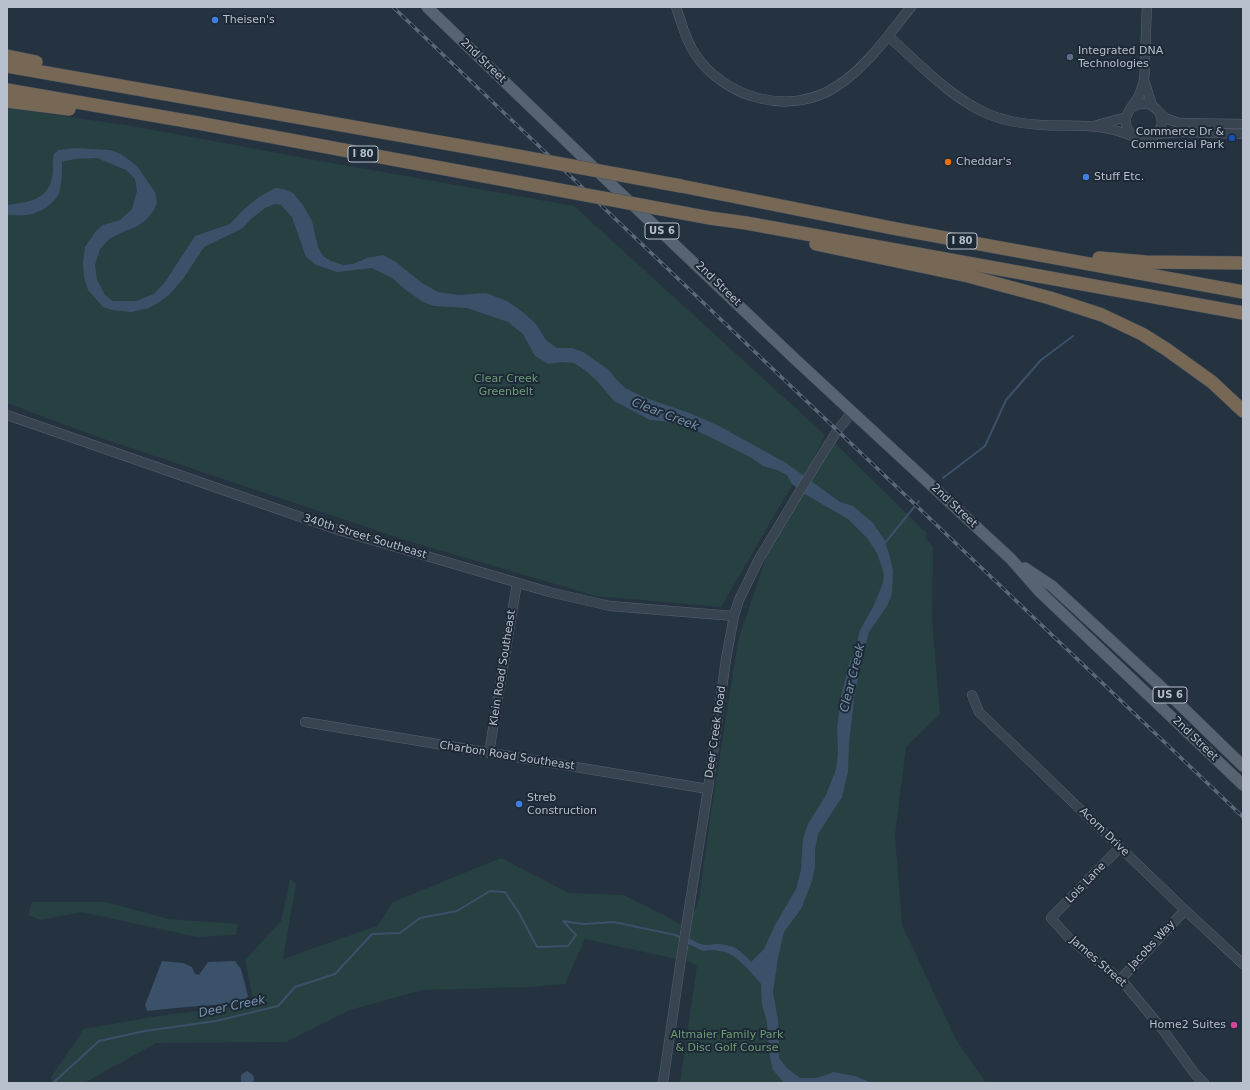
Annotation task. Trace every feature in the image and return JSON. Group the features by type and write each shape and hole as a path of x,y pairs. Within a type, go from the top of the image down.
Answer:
{"highway":[{"path":"7,56 209,102"},
{"name":"I 80","path":"7,66 501,153 681,186 981,245 1243,292"},
{"name":"I 80","path":"7,90 198,123 710,218 1243,313"},
{"path":"7,101 198,123"},
{"path":"783,230 820,245 968,276 1050,298 1102,315 1142,334 1166,349 1207,378 1243,411"},
{"path":"981,245 1113,260 1146,262 1243,263"}],"main road":[{"name":"2nd Street","path":"427,7 615,188 852,412 1011,559 1040,591 1243,785"},
{"name":"2nd Street","path":"1011,559 1052,586 1172,697 1243,766"}],"street":[{"path":"676,7 683,33 688,44 705,67 724,84 734,90 770,101 801,100 814,97 836,87 863,64 911,7"},
{"path":"1136,138 1127,129 1126,117 1128,111 1140,94 1144,80 1147,7"},
{"path":"888,36 950,91 974,107 1007,120 1041,125 1093,126 1121,131 1136,138 1147,139 1157,134 1181,132 1243,134"},
{"path":"1144,80 1152,105 1165,118 1179,123 1243,124"},
{"path":"1132,107 1142,103 1152,105"},
{"path":"1157,134 1162,124 1160,113"},
{"path":"1093,126 1126,117"},
{"name":"Deer Creek Road","path":"663,1083 708,789 726,659 734,616 739,600 759,558 790,505 837,431 852,412"},
{"name":"340th Street Southeast","path":"7,415 338,530 549,592 610,606 734,616"},
{"name":"Klein Road Southeast","path":"489,753 517,583"},
{"name":"Acorn Drive","path":"972,695 979,712 1243,964"},
{"name":"Charbon Road Southeast","path":"306,722 708,789"},
{"name":"Lois Lane","path":"1051,918 1120,847"},
{"name":"Jacobs Way","path":"1120,980 1185,910"},
{"name":"James Street","path":"1051,918 1069,938 1120,980 1163,1030 1180,1055 1204,1083"}],"green space":[{"name":"Clear Creek Greenbelt","path":"7,108 132,126 574,206 825,435 803,476 799,473 721,607 596,596 405,540 95,436 7,403"},
{"name":"Altmaier Family Park & Disc Golf Course","path":"835,443 927,534 925,538 933,547 932,620 940,714 906,747 895,835 902,925 956,1040 986,1083 680,1083 697,966 685,960 688,944 695,948 700,944 689,938 693,913 699,900 738,641 767,555 803,493 809,496 810,481"},
{"path":"501,858 569,893 623,895 662,914 681,925 676,959 585,939 565,984 530,987 422,990 350,1010 286,1042 156,1043 84,1083 53,1083 51,1077 84,1029 158,1016 254,1004 245,960 281,921 290,879 296,884 283,959 377,926 393,902"},
{"path":"32,902 105,902 169,919 238,924 236,935 197,937 82,912 40,920 28,915"}],"water":[{"name":"Clear Creek","path":"75,148 110,150 121,154 137,166 155,192 157,202 154,210 146,220 136,227 109,239 100,249 95,265 97,280 105,295 113,301 136,301 154,294 165,282 195,236 230,224 243,210 259,197 275,188 283,189 293,193 303,205 312,221 318,247 323,256 331,261 343,265 353,264 367,258 383,255 396,262 422,283 438,292 458,295 486,293 507,301 536,324 546,340 557,348 572,348 583,352 609,370 625,388 646,398 692,414 719,426 786,463 840,502 853,506 873,523 884,539 890,557 893,571 892,594 887,606 869,632 861,662 854,699 849,743 848,772 842,797 818,834 815,850 815,867 812,881 801,909 784,932 778,958 773,992 778,1020 779,1058 787,1068 800,1078 816,1078 833,1072 855,1076 872,1083 784,1083 773,1070 770,1058 767,1022 762,1005 761,984 735,957 726,952 713,950 703,951 688,944 689,938 705,945 727,945 736,948 751,962 764,949 775,925 796,889 801,870 803,839 808,824 826,795 836,769 838,754 837,729 841,696 850,661 854,654 860,630 873,607 883,583 884,574 877,553 867,538 848,519 803,493 792,484 787,475 763,466 750,457 706,435 679,424 650,420 614,401 597,381 574,363 562,362 548,364 535,356 523,334 508,322 467,308 434,306 423,302 392,278 372,268 337,272 316,265 306,257 292,217 281,205 275,204 265,208 251,219 243,228 204,247 183,279 169,295 158,303 149,308 131,312 112,310 103,307 88,290 84,277 83,262 85,247 96,231 103,225 120,220 132,209 137,191 135,179 126,170 97,158 75,159 62,162 62,178 59,193 50,205 31,214 7,215 7,205 31,201 38,198 48,189 53,172 54,154 59,150"},
{"path":"162,961 183,963 192,967 195,974 199,975 208,962 235,961 241,969 248,996 243,1003 147,1011 145,1005"},
{"path":"247,1071 253,1075 253,1083 241,1082 241,1075"}],"waterway":[{"path":"943,478 985,446 1006,400 1041,360 1073,336"},
{"path":"885,543 919,501"},
{"name":"Deer Creek","path":"53,1083 99,1041 145,1031 216,1021 278,1006 295,987 335,974 372,934 400,933 420,918 457,911 490,891 505,892 519,913 537,947 568,946 576,935 563,921 583,924 614,922 675,935 682,938"}],"railway":[{"path":"393,7 1243,817"}],"place":[{"name":"Theisen's","path":"215,20"},
{"name":"Integrated DNA Technologies","path":"1070,57"},
{"name":"Commerce Dr & Commercial Park","path":"1232,138"},
{"name":"Cheddar's","path":"948,162"},
{"name":"Stuff Etc.","path":"1086,177"},
{"name":"Streb Construction","path":"519,804"},
{"name":"Home2 Suites","path":"1234,1025"}]}
